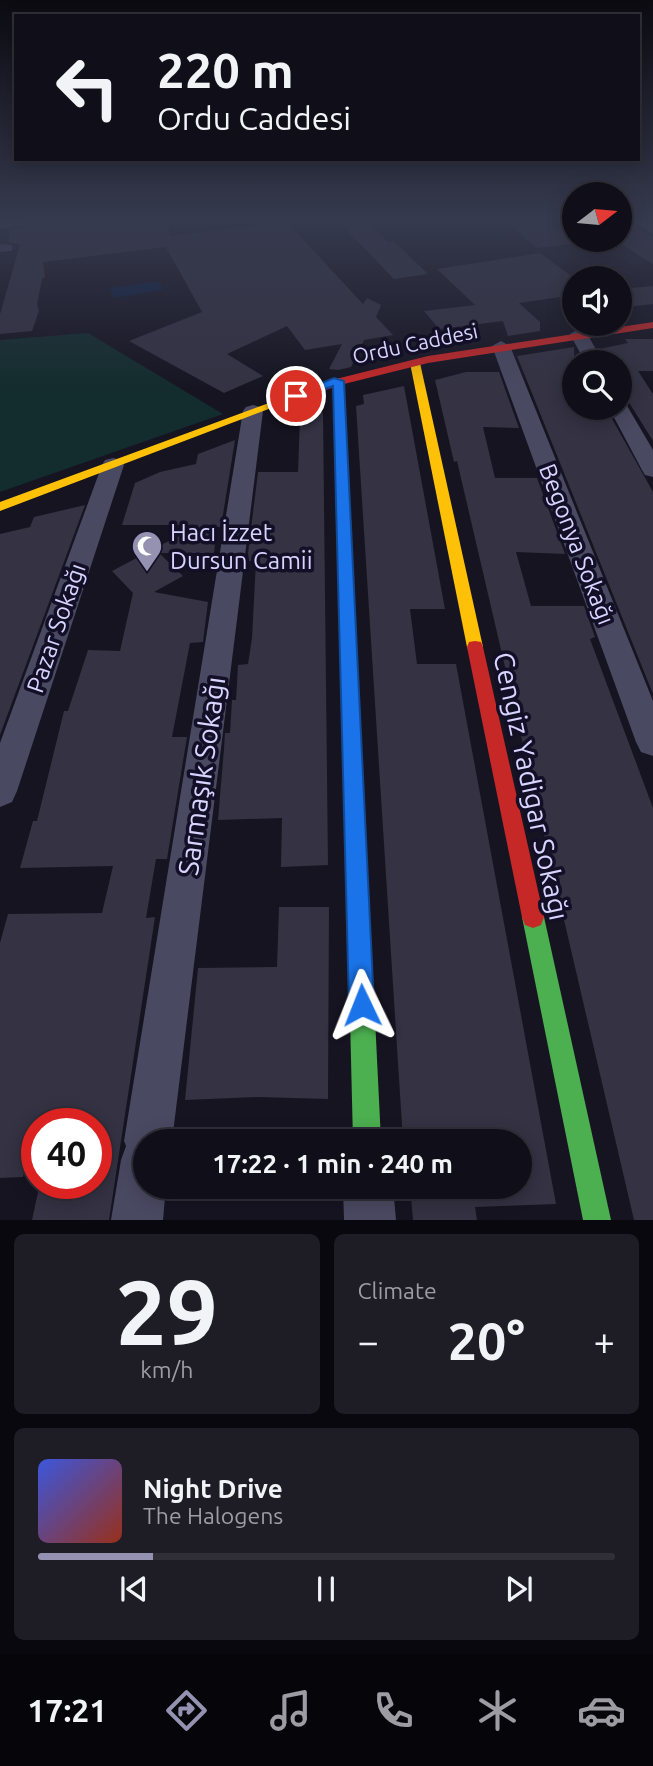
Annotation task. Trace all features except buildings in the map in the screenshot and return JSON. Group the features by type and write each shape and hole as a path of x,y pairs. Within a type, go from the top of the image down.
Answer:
{"street":[{"name":"Ordu Caddesi","path":"632,328 652,326"},
{"name":"Ordu Caddesi","path":"0,507 338,381 501,346 566,336"},
{"name":"Begonya Sokağı","path":"501,346 653,742"},
{"name":"Cengiz Yadigar Sokağı","path":"415,363 597,1220"},
{"path":"338,381 367,1129"},
{"name":"Sarmaşık Sokağı","path":"150,1129 253,411"},
{"path":"626,420 653,470"},
{"name":"Pazar Sokağı","path":"0,791 113,465"},
{"path":"137,1220 140,1199"},
{"path":"369,1199 370,1220"}],"green space":[{"path":"88,333 223,414 0,492 0,340"}],"water":[{"path":"159,281 163,290 114,298 110,288"}],"traffic: fast":[{"path":"533,917 597,1220"},
{"path":"361,977 367,1129"}],"traffic: slow":[{"path":"415,363 475,647"},
{"path":"338,381 349,658"},
{"path":"0,507 297,396"}],"traffic: jam":[{"path":"297,396 384,370 473,351 653,325"},
{"path":"475,647 533,917"},
{"path":"349,658 361,977"}],"place":[{"name":"Hacı İzzet Dursun Camii","path":"147,573"}],"route":[{"path":"296,396 338,381 362,1005"}]}
